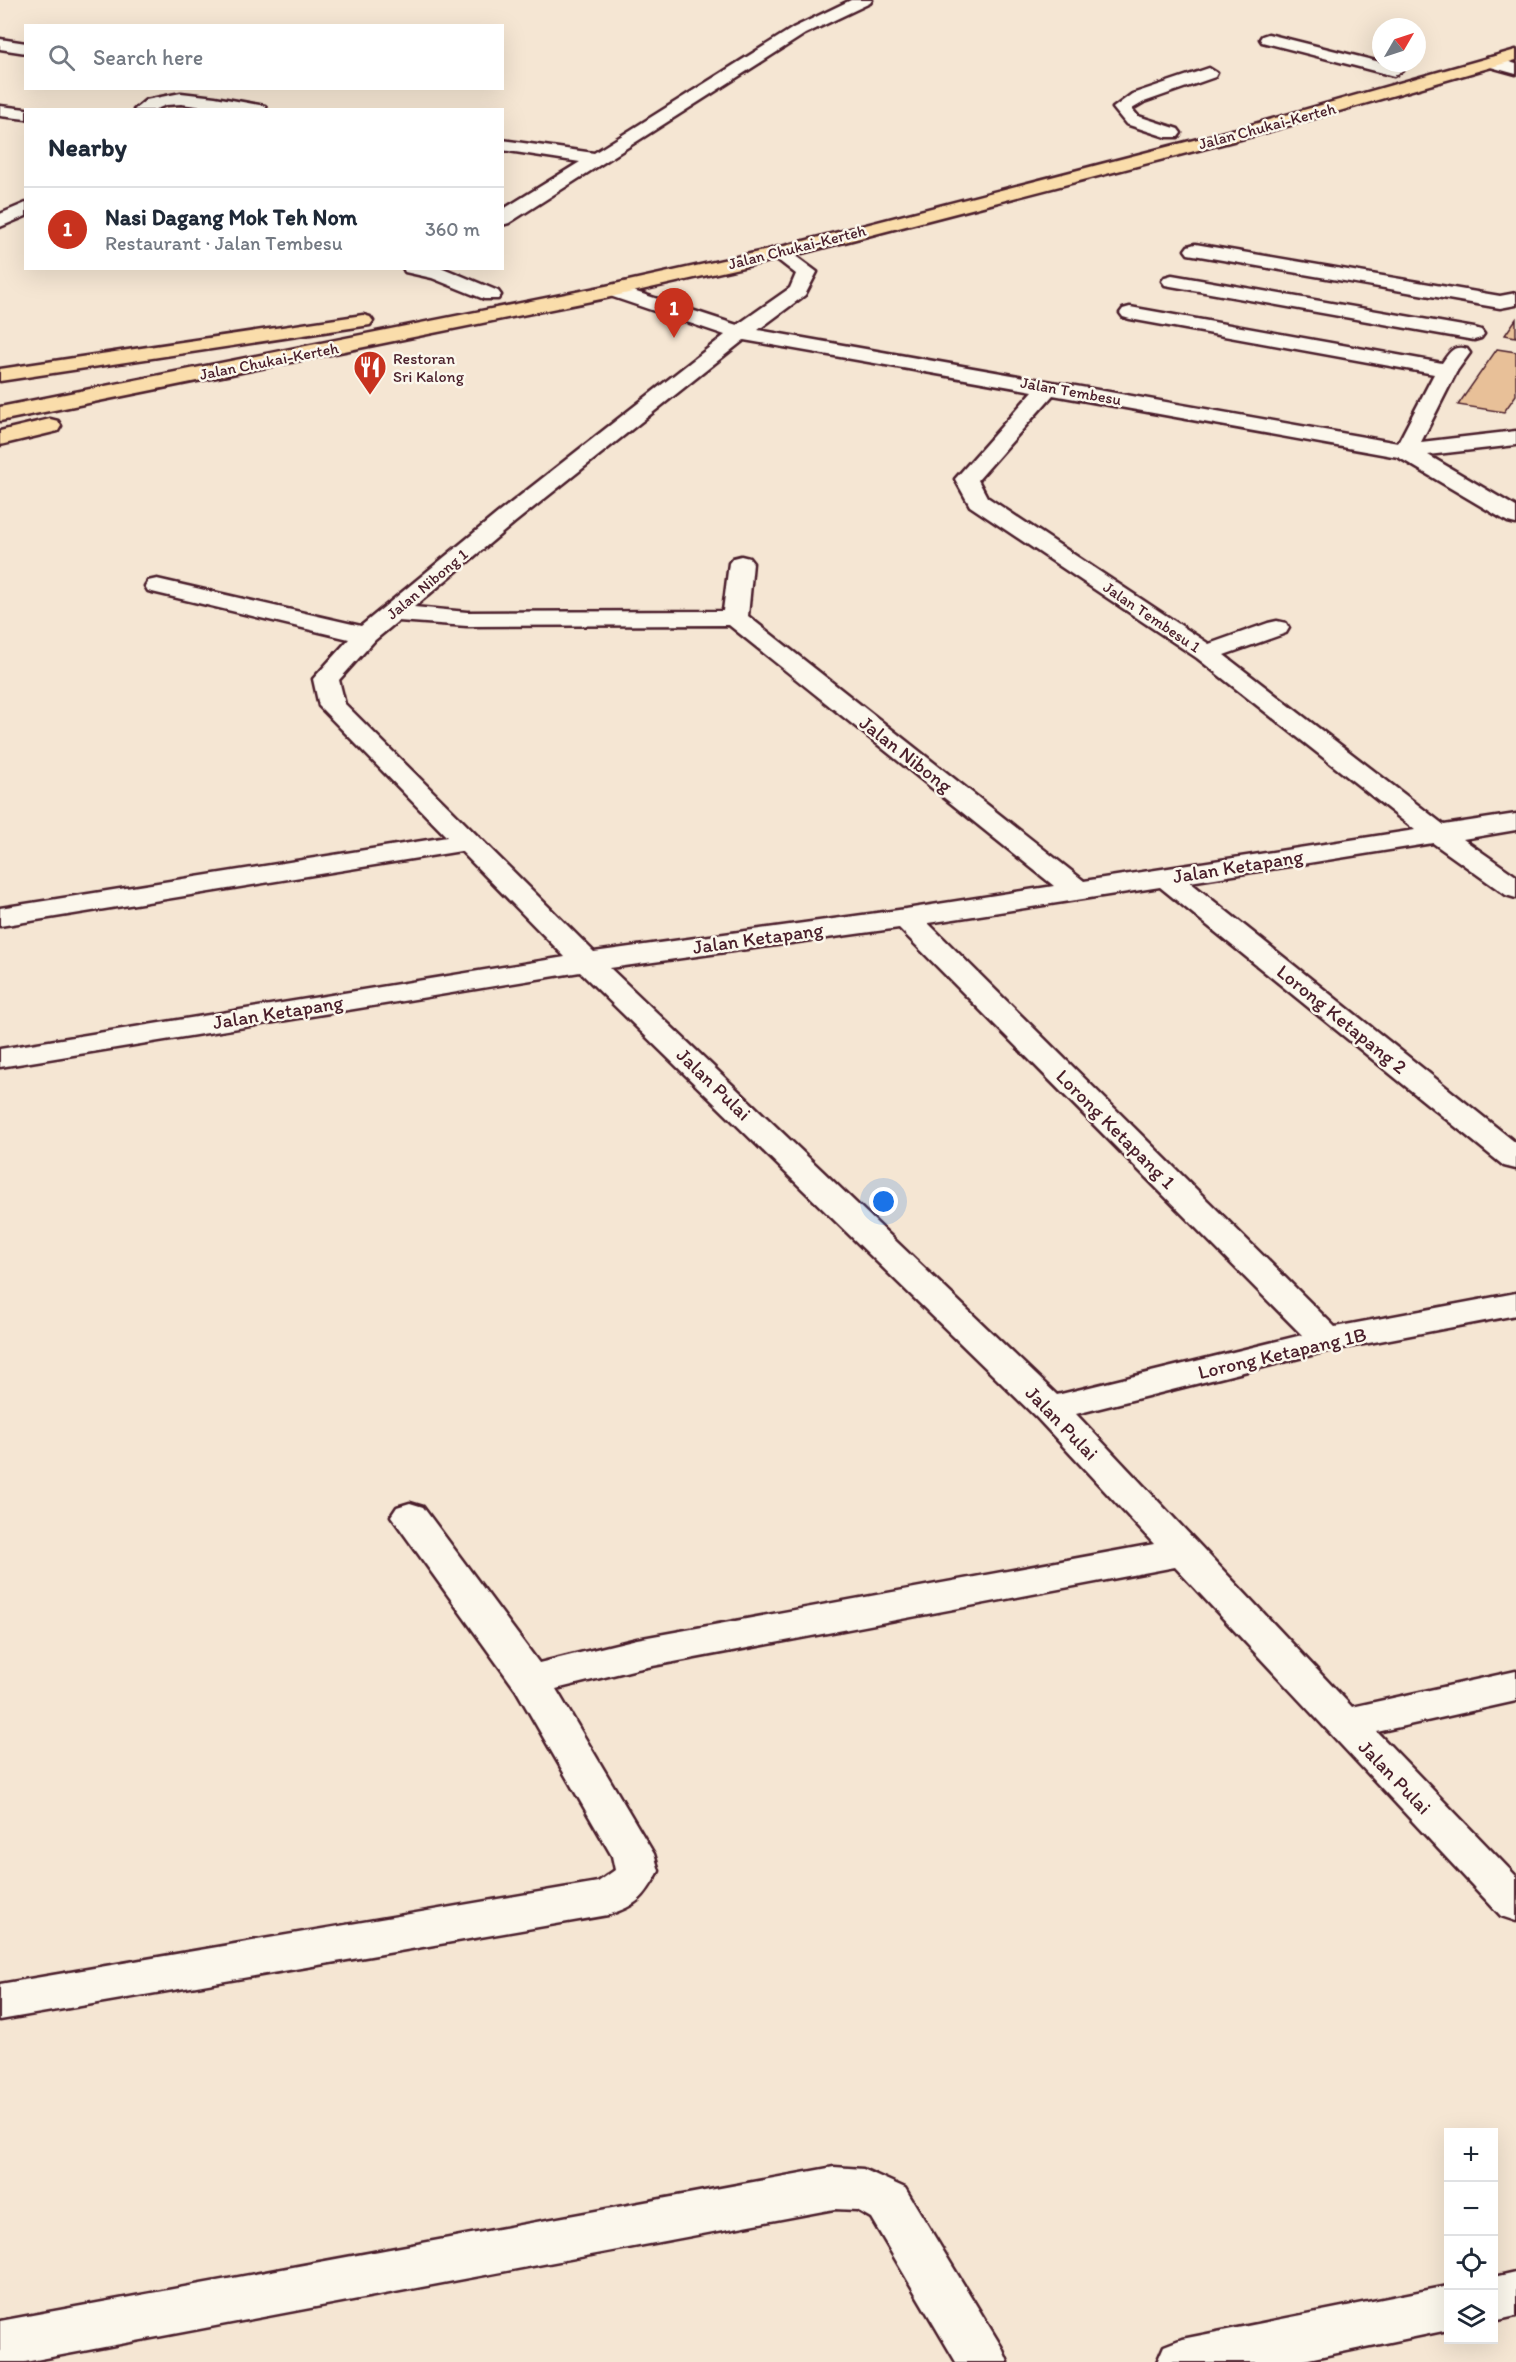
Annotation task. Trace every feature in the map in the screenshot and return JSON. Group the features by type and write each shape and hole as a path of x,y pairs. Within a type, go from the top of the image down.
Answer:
{"highway":[{"name":"Jalan Chukai-Kerteh","path":"1426,62 1516,38"},
{"name":"Jalan Chukai-Kerteh","path":"73,414 779,253 1251,131 1516,55"},
{"name":"Jalan Chukai-Kerteh","path":"1283,102 1390,72"},
{"name":"Jalan Chukai-Kerteh","path":"947,191 1227,118"},
{"path":"459,302 513,291"},
{"name":"Jalan Chukai-Kerteh","path":"0,393 151,367 416,311"},
{"path":"0,375 395,316"},
{"path":"0,414 73,414"},
{"path":"0,438 73,414"}],"street":[{"path":"504,218 799,31 864,0"},
{"path":"1268,39 1372,65"},
{"path":"0,44 24,48"},
{"path":"1492,62 1516,69"},
{"path":"1172,133 1132,120 1122,108 1138,98 1209,73"},
{"path":"145,108 175,93 181,98 246,108"},
{"path":"0,111 24,114"},
{"path":"504,145 597,159"},
{"path":"0,221 24,210"},
{"path":"1195,250 1508,301"},
{"name":"Jalan Nibong 1","path":"587,962 332,706 326,679 366,635 506,518 740,333 798,291 807,272 779,253"},
{"path":"424,270 437,273 491,296"},
{"path":"1405,451 1447,370 1474,334 1508,301 1516,278"},
{"path":"1172,281 1474,334"},
{"name":"Jalan Tembesu","path":"610,292 740,333 1405,451 1516,517"},
{"path":"1130,313 1447,370"},
{"name":"Jalan Tembesu 1","path":"1050,387 966,479 978,501 1206,653 1438,834 1516,890"},
{"path":"1405,451 1516,438"},
{"path":"393,613 467,620 735,618 741,564"},
{"path":"157,586 366,635"},
{"name":"Jalan Nibong","path":"735,618 1077,890"},
{"path":"1206,653 1277,628"},
{"name":"Jalan Ketapang","path":"0,1058 587,962 906,918 1516,822"},
{"path":"0,917 467,842"},
{"name":"Lorong Ketapang 2","path":"1167,878 1516,1159"},
{"name":"Lorong Ketapang 1","path":"906,918 1326,1340"},
{"name":"Jalan Pulai","path":"587,962 1050,1409 1344,1724 1516,1904"},
{"name":"Lorong Ketapang 1B","path":"1050,1409 1326,1340 1516,1304"},
{"path":"0,2002 608,1898 629,1886 637,1871 633,1854 530,1680 410,1516"},
{"path":"530,1680 637,1654 1185,1552"},
{"path":"1344,1724 1516,1686"},
{"path":"0,2344 834,2188 863,2190 888,2203 983,2362"},
{"path":"1498,2298 1516,2294"},
{"path":"1182,2362 1444,2309"}],"building":[{"path":"1516,319 1516,337 1505,335"},
{"path":"1497,349 1516,352 1516,395 1504,412 1458,405"}],"place":[{"name":"Nasi Dagang Mok Teh Nom","path":"674,338"},
{"name":"Restoran Sri Kalong","path":"370,396"}]}
